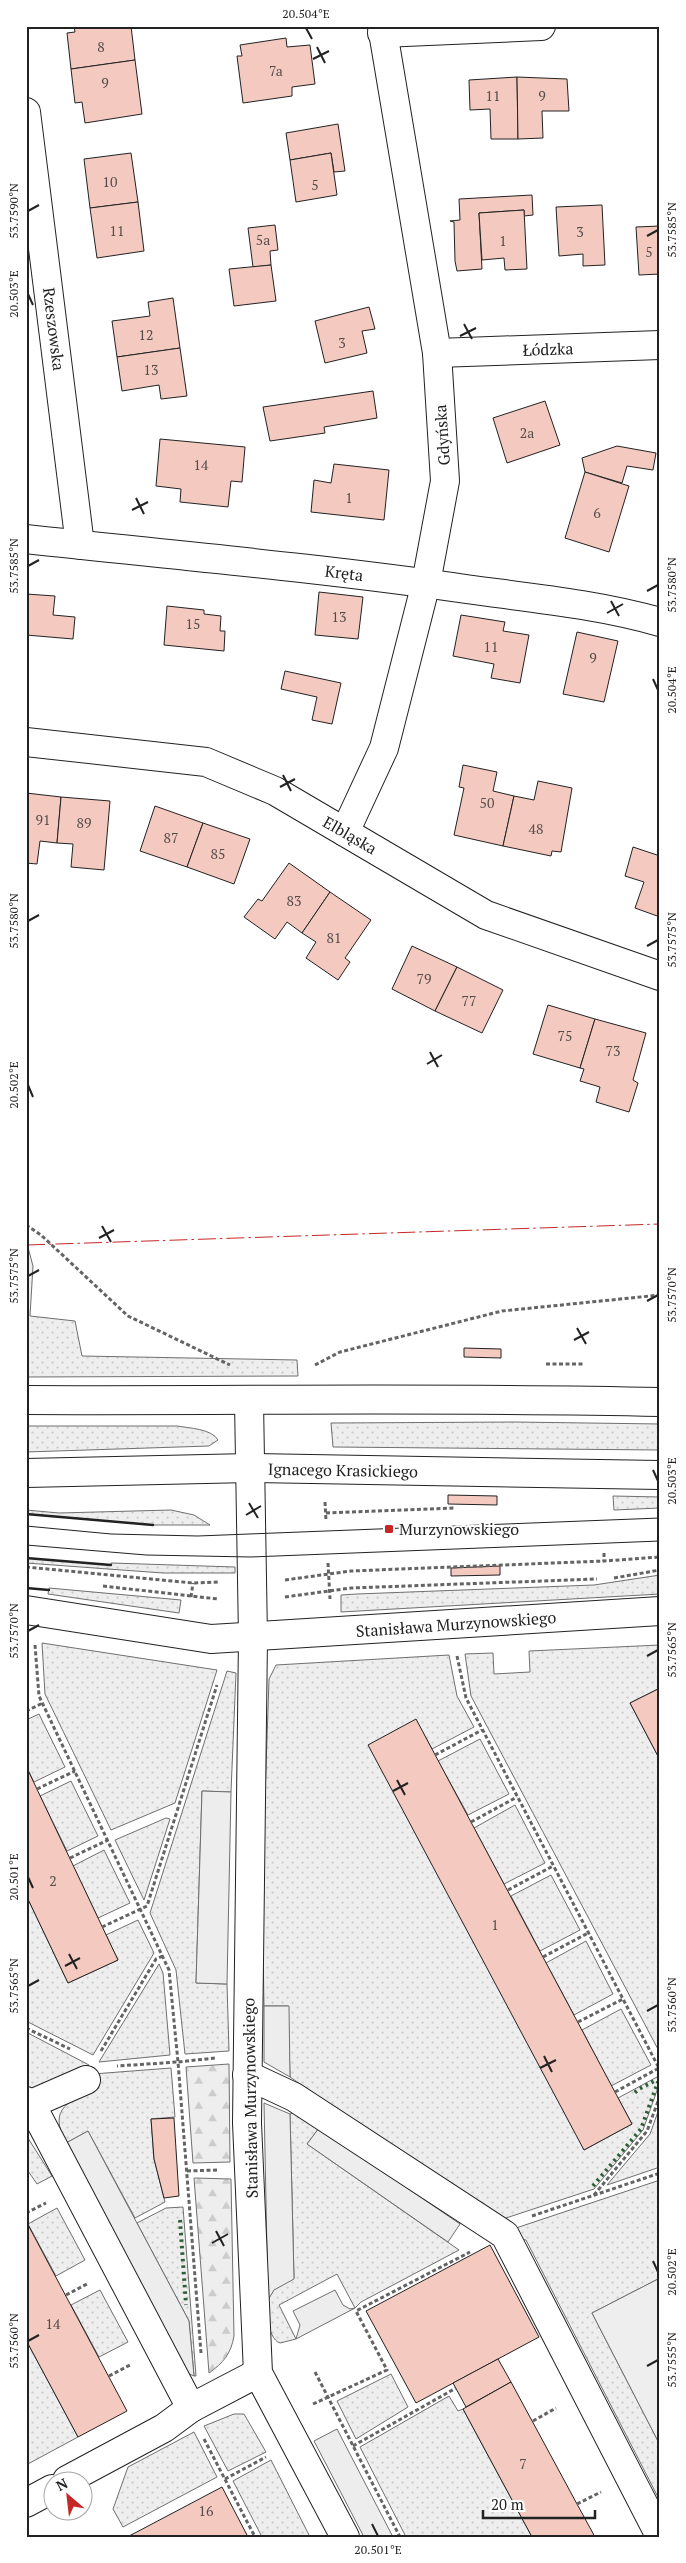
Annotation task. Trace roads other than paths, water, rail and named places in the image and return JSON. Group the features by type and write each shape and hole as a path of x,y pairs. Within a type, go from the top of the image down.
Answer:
{"street":[{"path":"382,30 541,26"},
{"name":"Gdyńska","path":"345,832 384,748 426,583 445,481 437,353 382,30"},
{"name":"Rzeszowska","path":"26,112 80,545"},
{"name":"Łódzka","path":"437,353 660,345"},
{"name":"Kręta","path":"26,539 240,561 426,583 618,610 660,622"},
{"name":"Elbląska","path":"26,742 206,762 275,791 486,915 660,976"},
{"path":"26,1400 249,1401 483,1398 660,1402"},
{"name":"Stanisława Murzynowskiego","path":"249,1401 253,1638 247,2076 258,2373 344,2537"},
{"name":"Ignacego Krasickiego","path":"26,1473 250,1468 660,1475"},
{"name":"Stanisława Murzynowskiego","path":"26,1610 211,1639 253,1638 660,1611"},
{"path":"247,2076 294,2097 505,2235 660,2536"},
{"path":"86,2080 29,2103 191,2408"},
{"path":"86,2470 164,2428 191,2408 258,2373"},
{"path":"26,2503 42,2494"}],"tram line":[{"path":"26,1526 111,1534 198,1536 660,1518"},
{"path":"26,1545 146,1555 251,1557 660,1541"}],"place":[{"name":"Murzynowskiego","path":"389,1529"}]}
